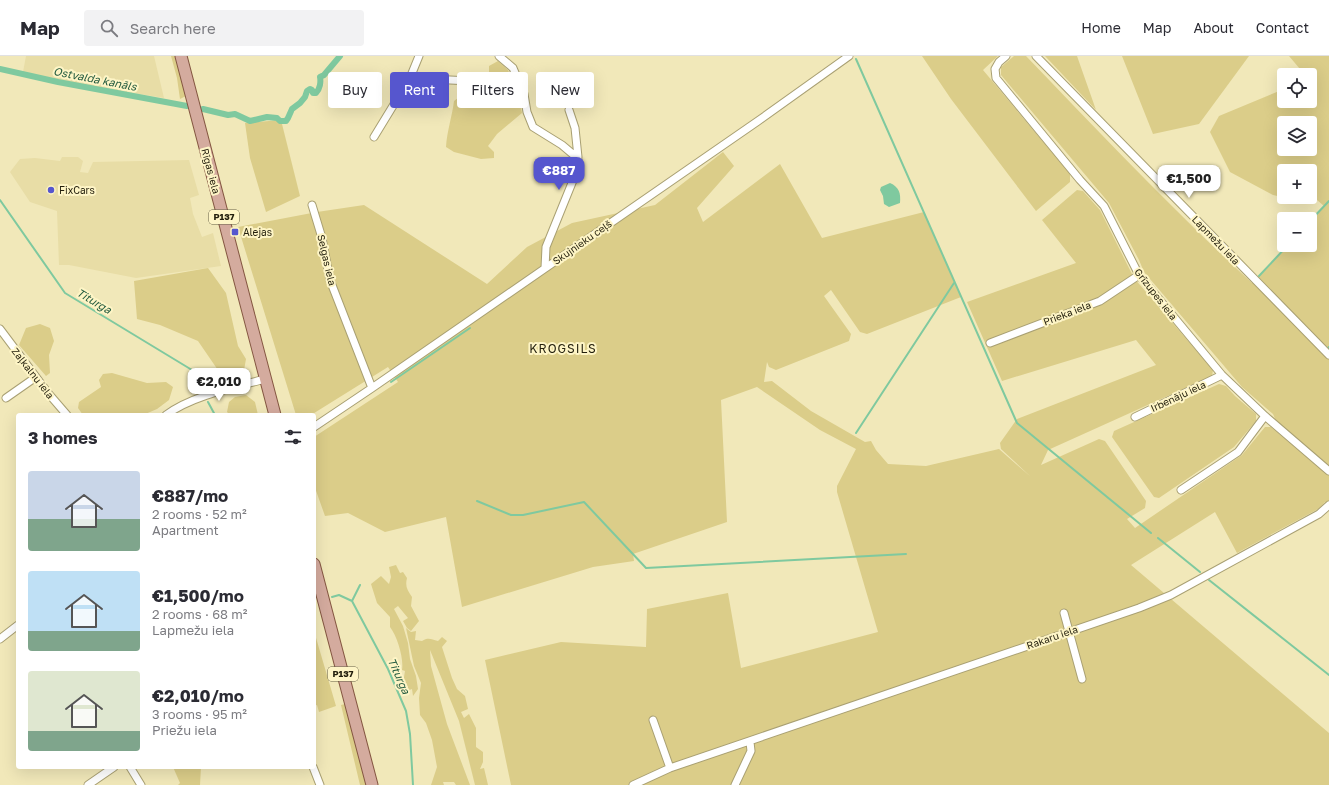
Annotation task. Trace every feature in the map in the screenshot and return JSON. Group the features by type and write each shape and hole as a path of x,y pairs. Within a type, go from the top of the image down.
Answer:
{"main road":[{"name":"Rīgas iela","path":"181,56 266,379"},
{"name":"P137","path":"266,379 274,413"},
{"name":"P137","path":"316,572 372,785"}],"street":[{"path":"412,72 419,56"},
{"path":"499,56 513,68 515,72"},
{"name":"Skujnieku ceļš","path":"316,426 751,126 849,56"},
{"name":"Grīzupes iela","path":"1006,56 995,68 996,78 1080,180 1104,206 1139,274 1222,375 1265,416 1329,471"},
{"name":"Lapmežu iela","path":"1036,56 1329,355"},
{"path":"374,137 392,108"},
{"path":"526,108 534,128 562,145 575,156 577,162"},
{"path":"545,268 546,247 576,173 577,162 575,128 569,110"},
{"name":"Selgas iela","path":"312,205 322,238 330,280 372,388"},
{"name":"Prieka iela","path":"990,343 1100,301 1139,274"},
{"name":"Zaļkalnu iela","path":"0,329 65,413"},
{"name":"Irbenāju iela","path":"1135,417 1222,375"},
{"path":"6,398 36,377"},
{"path":"169,413 181,405 195,400 266,379"},
{"path":"1181,490 1238,452 1265,416"},
{"name":"Rakaru iela","path":"634,785 670,768 750,742 760,737 1139,608 1171,595 1319,514 1329,505"},
{"path":"1064,613 1082,679"},
{"path":"0,639 16,626"},
{"path":"654,720 670,768"},
{"path":"734,785 751,751 750,742"},
{"path":"88,785 111,769"},
{"path":"131,769 141,785"},
{"path":"314,769 320,785"}],"shaded area":[{"path":"26,56 154,56 164,98 59,81 23,72"},
{"path":"171,56 175,56 186,94 186,96 180,99 177,78"},
{"path":"922,56 998,56 983,70 1070,174 1070,182 1036,211 951,99"},
{"path":"1014,56 1026,56 1109,143 1252,283 1281,252 1317,252 1317,214 1324,206 1317,200 1317,164 1277,164 1277,196 1273,195 1230,172 1210,132 1219,116 1277,92 1277,108 1317,108 1317,68 1299,68 1289,56 1329,56 1329,508 1325,502 1320,508 1237,553 1215,512 1131,565 1329,733 1329,785 511,785 485,660 561,642 646,647 647,609 728,593 741,668 878,632 837,492 837,486 856,449 820,430 757,387 721,400 727,522 633,554 634,561 593,567 462,607 446,517 385,532 348,513 325,516 316,491 316,436 398,382 388,367 314,413 295,413 238,227 364,205 487,284 527,247 572,223 655,205 723,152 734,166 697,208 703,222 780,164 822,238 924,212 961,297 867,334 860,332 831,290 824,296 851,334 849,341 776,370 769,367 767,362 764,382 772,381 811,411 865,442 871,441 876,450 888,464 926,466 999,449 1031,477 1001,449 1000,443 1017,419 1156,365 1136,340 1002,381 967,302 1076,263 1042,220 1077,190 1083,191 1100,210 1134,278 1213,370 1212,376 1048,450 1041,465 1099,439 1105,441 1146,501 1145,508 1127,519 1135,528 1242,455 1265,427 1271,427 1283,437 1273,414 1242,387 1144,272 1109,203 1001,75 1001,67"},
{"path":"1045,56 1077,56 1096,110"},
{"path":"1122,56 1249,56 1199,124 1153,134"},
{"path":"498,61 509,72 489,72 489,66"},
{"path":"457,99 457,108 521,108 522,113 497,134 488,146 494,152 494,158 481,159 454,152 446,147 454,101"},
{"path":"281,120 300,196 266,212 250,158 245,123"},
{"path":"62,157 78,157 83,161 80,172 88,173 93,162 189,160 199,195 190,198 193,214 202,237 213,233 221,266 136,278 69,265 59,265 57,211 30,202 10,172 20,159 35,158 60,161"},
{"path":"890,183 897,188 900,193 900,203 889,207 884,204 883,196 880,190 881,187"},
{"path":"208,268 226,293 238,346 246,359 243,376 232,379 222,376 198,341 160,325 137,319 134,281"},
{"path":"40,324 50,328 54,341 49,355 50,373 46,376 19,345 26,328"},
{"path":"112,373 147,383 166,382 173,387 169,400 157,409 148,413 82,413 78,408 79,402 101,387 99,380 103,374"},
{"path":"1219,384 1226,386 1256,414 1256,421 1234,447 1159,498 1154,497 1112,437 1114,431"},
{"path":"246,395 255,402 258,413 228,413 229,402 235,397"},
{"path":"396,565 400,573 403,572 407,578 407,588 412,597 411,606 419,621 411,631 407,628 403,621 408,618 398,606 394,609 403,626 408,643 410,659 416,676 418,689 413,696 412,689 407,691 403,683 405,671 402,670 402,659 399,647 390,627 390,617 377,603 371,584 381,576 389,584 391,577 389,567"},
{"path":"406,628 411,632 416,631 415,640 422,641 430,639 438,641 442,637 447,641 442,647 457,689 465,696 468,709 461,712 464,718 469,714 476,728 476,747 483,752 483,762 480,769 484,768 488,785 475,785 459,721 430,650 431,666 447,724 470,785 456,785 454,782 443,782 444,785 431,785 437,767 432,740 426,723 420,715 419,698 421,683 414,666"},
{"path":"316,638 336,706 319,712 317,705"},
{"path":"345,704 366,785 360,785 341,705"},
{"path":"174,769 201,769 200,785 178,785 180,783"}],"waterway":[{"name":"Ostvalda kanāls","path":"203,109 228,115 235,114 250,121 267,117 277,118 280,121 286,121 292,109 300,103 305,97 307,91 310,89 313,93 316,93 320,85 320,77 324,75 340,56"},
{"path":"856,59 1017,423 1151,533"},
{"name":"Ostvalda kanāls","path":"0,69 58,82 187,106"},
{"name":"Titurga","path":"0,200 65,293 192,370 202,389"},
{"path":"1317,214 1329,201"},
{"path":"1259,276 1281,252"},
{"path":"856,433 954,283"},
{"path":"391,382 470,328"},
{"name":"Titurga","path":"208,402 214,413"},
{"path":"477,501 511,515 523,515 584,502 646,568 906,554"},
{"path":"1158,538 1200,572"},
{"path":"1209,580 1329,675"},
{"path":"352,601 360,585"},
{"name":"Titurga","path":"332,597 339,595 352,601 388,669 406,711 410,734 413,785"}],"place":[{"name":"FixCars","path":"51,190"},
{"name":"Alejas","path":"235,232"}],"district":[{"name":"KROGSILS","path":"563,349"}]}
